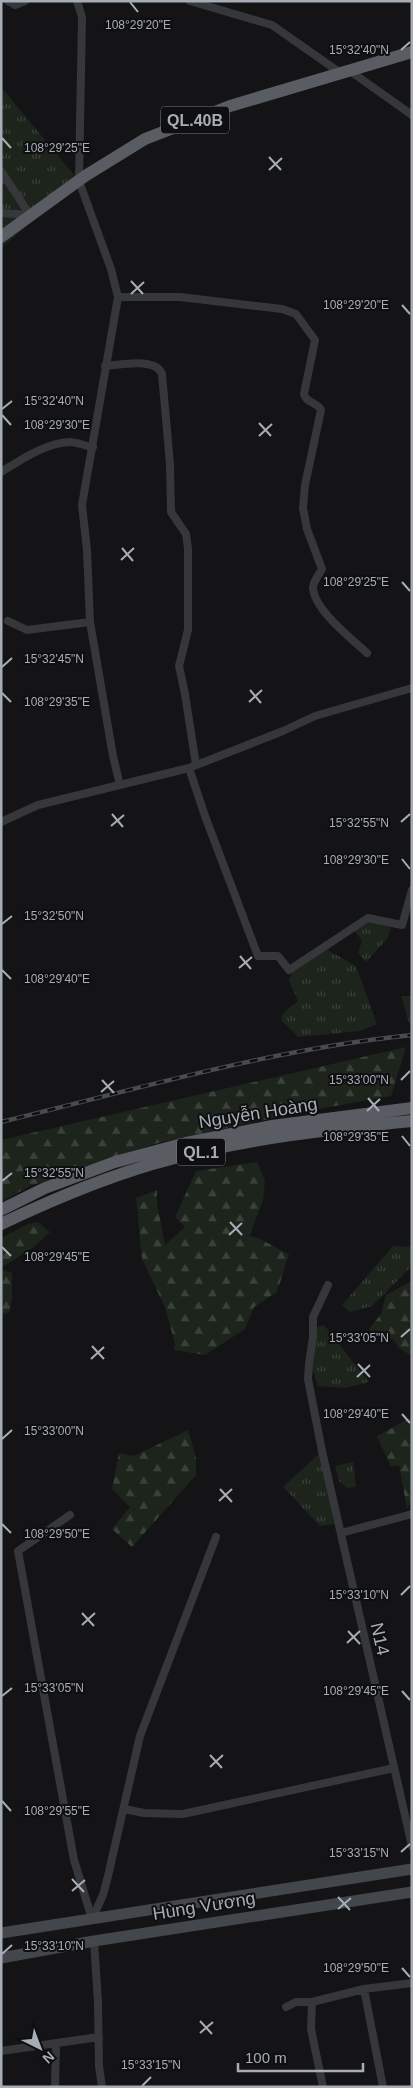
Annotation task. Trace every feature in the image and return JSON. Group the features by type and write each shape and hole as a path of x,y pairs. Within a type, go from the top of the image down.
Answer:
{"highway":[{"name":"QL.40B","path":"1,237 79,180 145,140 230,106 412,52"},
{"name":"Nguyễn Hoàng","path":"1,1210 45,1188 114,1162 186,1142 272,1126 412,1108"},
{"name":"Nguyễn Hoàng","path":"1,1224 56,1198 118,1175 171,1159 229,1145 344,1128 412,1122"}],"main road":[{"name":"Hùng Vương","path":"1,1933 412,1869"},
{"name":"Hùng Vương","path":"1,1958 94,1941 412,1892"},
{"path":"92,1919 94,1941"}],"street":[{"path":"8,1 15,5 25,1"},
{"path":"77,1 82,17 79,180 111,269 118,298 82,505 90,622 120,785"},
{"path":"190,1 272,25 412,115"},
{"path":"1,171 30,215"},
{"path":"1,212 30,215"},
{"path":"118,298 180,297 282,309 296,314 313,336 314,345 304,394 307,400 320,407 321,410 305,485 303,508 307,529 322,569 314,581 314,592 316,598 330,617 367,653"},
{"path":"105,366 151,364 158,368 162,374 170,464 170,512 186,534 188,548 188,630 178,666 185,694 193,766 206,816 258,956 278,956 289,970 368,918 402,925 412,890"},
{"path":"1,472 23,457 48,448 71,442 93,447"},
{"path":"8,621 27,630 90,622"},
{"path":"1,822 38,806 193,766 283,731 315,716 412,688"},
{"name":"N14","path":"328,1285 313,1317 313,1337 308,1364 308,1380 322,1451 412,1846"},
{"path":"341,1533 412,1514"},
{"path":"70,1515 18,1551 74,1860 92,1919"},
{"path":"92,1919 102,1895 124,1810 140,1736 216,1536"},
{"path":"124,1810 144,1813 182,1814 394,1768"},
{"path":"94,1941 99,2066 102,2087"},
{"path":"286,2007 296,2002 312,2002 364,1989 412,1984"},
{"path":"364,1989 383,2087"},
{"path":"312,2002 311,2029 323,2087"},
{"path":"1,2051 99,2037"},
{"path":"55,2087 56,2044"}],"green space":[{"path":"1,87 79,181 1,248"},
{"path":"364,919 386,923 391,928 387,939 366,962 358,953 362,941 355,931"},
{"path":"328,950 356,966 377,1024 360,1031 298,1037 281,1020 283,1013 298,1001 289,981 292,973 305,964 315,951"},
{"path":"401,996 412,996 411,1029"},
{"path":"406,1047 391,1096 296,1113 154,1144 30,1186 1,1202 1,1140"},
{"path":"257,1162 265,1180 263,1201 249,1236 260,1239 289,1254 277,1292 254,1307 245,1329 205,1355 174,1350 175,1344 165,1307 142,1259 136,1198 157,1190 157,1203 165,1245 185,1227 175,1217 196,1171"},
{"path":"38,1222 50,1232 35,1246 1,1268 1,1238 28,1224"},
{"path":"393,1246 412,1247 412,1266 372,1306 350,1312 342,1305"},
{"path":"1,1269 12,1273 12,1299 9,1313 1,1314"},
{"path":"412,1278 412,1356 399,1348 393,1339 372,1334 369,1329 381,1314 386,1295 410,1282"},
{"path":"324,1325 369,1382 345,1388 318,1386 310,1362 309,1329"},
{"path":"412,1417 412,1499 407,1509 399,1465 391,1467 377,1436"},
{"path":"188,1430 196,1457 196,1475 132,1547 112,1529 130,1507 112,1489 119,1453 134,1456"},
{"path":"322,1451 334,1504 331,1508 334,1524 320,1526 283,1487"},
{"path":"353,1462 356,1487 347,1488 339,1481 335,1466"}],"railway":[{"path":"1,1122 205,1071 308,1050 412,1035"}]}
